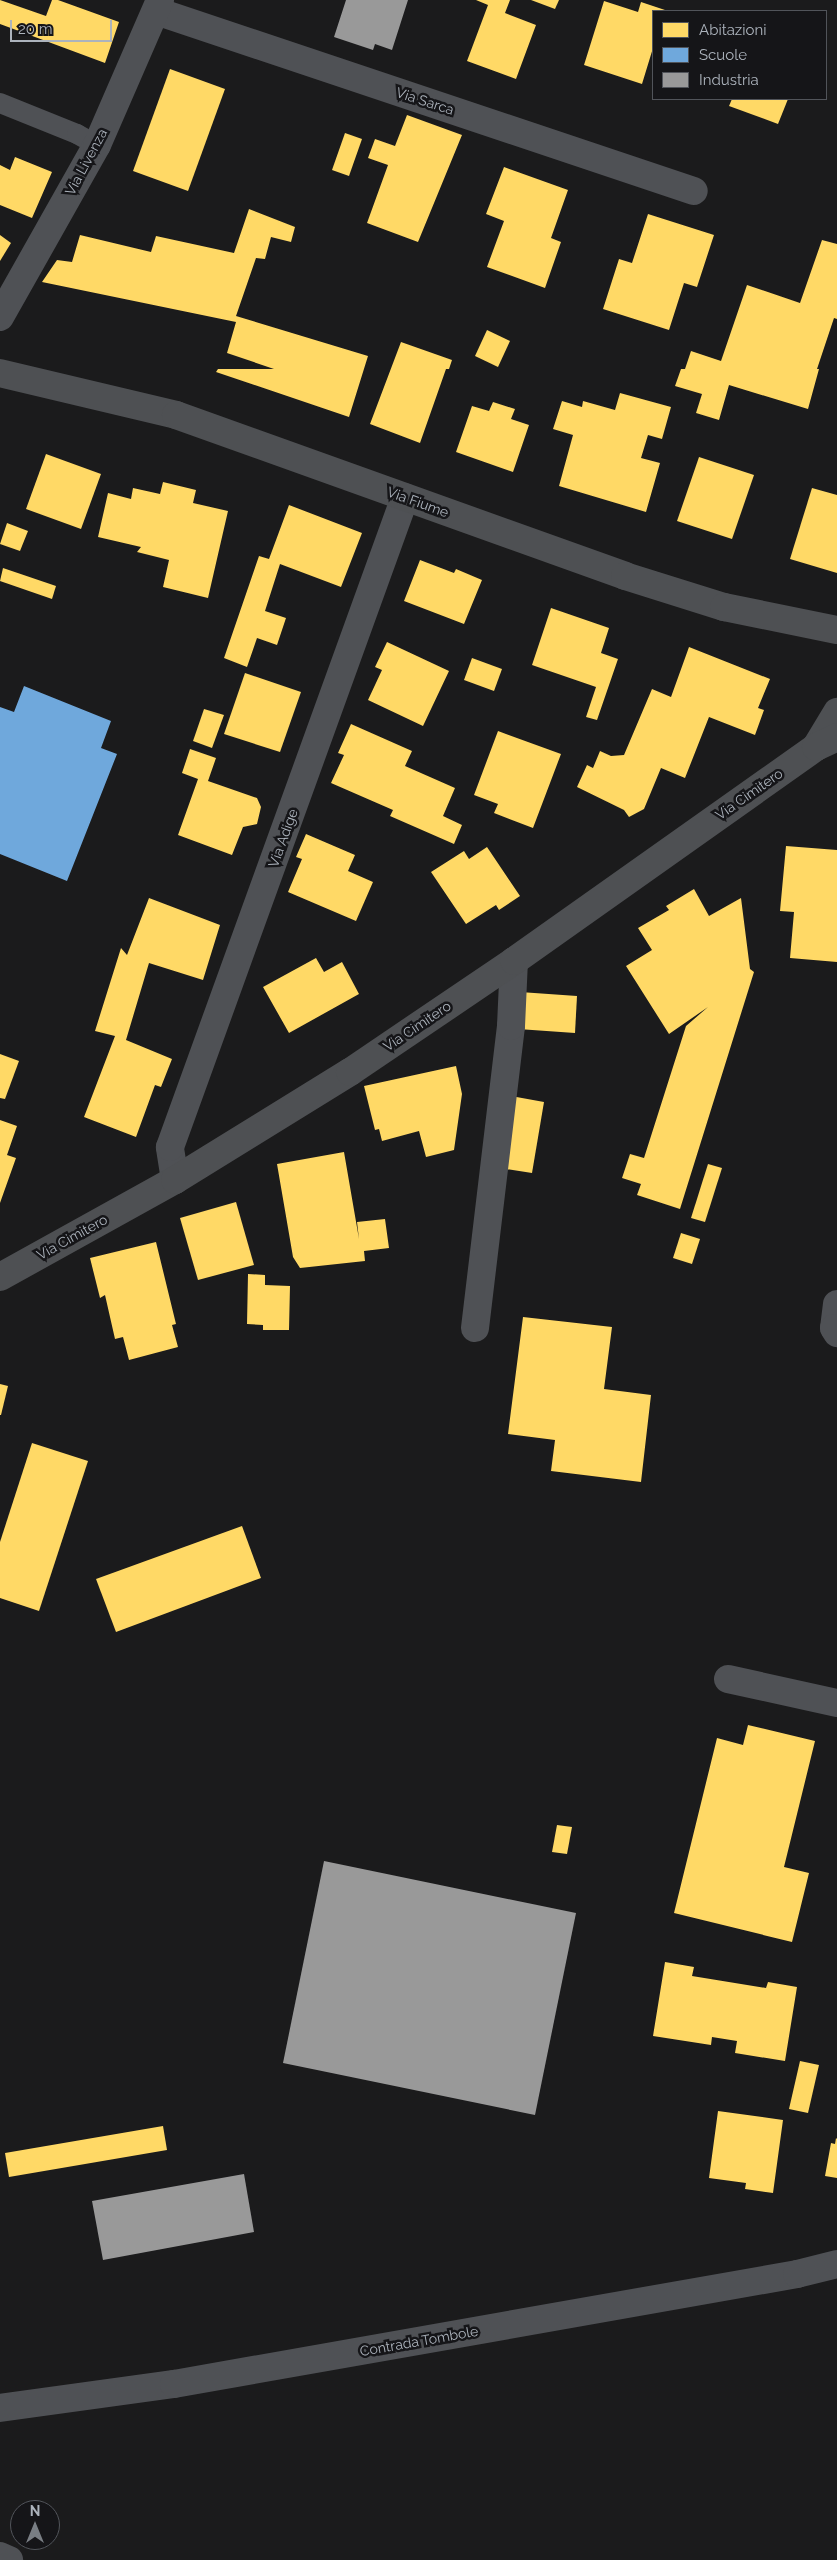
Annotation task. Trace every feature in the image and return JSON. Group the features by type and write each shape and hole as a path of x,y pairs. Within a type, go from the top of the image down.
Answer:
{"street":[{"name":"Via Livenza","path":"0,317 97,145 158,6"},
{"name":"Via Sarca","path":"158,6 694,191"},
{"name":"Via Fiume","path":"0,373 176,415 625,576 724,607 837,630"},
{"name":"Via Adige","path":"175,1180 170,1147 405,497"},
{"name":"Via Cimitero","path":"0,1277 175,1180 350,1072 514,961 827,742 837,712"},
{"path":"475,1328 511,1026 514,961"},
{"path":"837,1304 834,1328 837,1333"},
{"path":"728,1679 837,1703"},
{"name":"Contrada Tombole","path":"0,2408 174,2384 797,2274 837,2264"},
{"path":"0,2556 9,2560"}],"lane":[{"path":"0,103 77,134 97,145"}],"building: Abitazioni":[{"path":"0,0 46,16 52,0 58,0 119,22 105,63 0,24"},
{"path":"476,0 510,0 505,13 536,25 516,79 467,61 488,5"},
{"path":"531,0 559,0 555,9"},
{"path":"604,1 638,12 641,2 665,10 652,10 652,51 642,84 584,65"},
{"path":"170,69 225,89 188,191 133,171"},
{"path":"732,100 788,100 778,124 729,106"},
{"path":"407,115 462,135 418,242 367,223 388,165 368,158 375,139 395,146"},
{"path":"345,133 362,139 349,176 332,170"},
{"path":"15,157 52,172 32,218 0,205 0,165 10,170"},
{"path":"504,167 568,190 551,238 561,242 545,288 487,267 504,221 486,214"},
{"path":"249,209 295,227 291,242 271,237 265,259 256,258 236,316 368,356 349,417 216,372 218,369 274,369 227,353 236,322 42,282 57,260 72,262 80,235 151,252 156,236 234,253"},
{"path":"648,214 714,235 697,287 684,283 669,330 603,309 619,259 632,263"},
{"path":"0,235 11,243 0,261"},
{"path":"822,240 837,244 837,319 834,318 817,369 819,369 808,409 729,385 719,420 696,413 702,394 675,386 681,369 685,369 691,351 721,361 747,285 800,303"},
{"path":"487,330 510,341 498,367 475,356"},
{"path":"401,342 452,360 449,369 446,369 420,443 370,424"},
{"path":"620,393 671,407 662,439 648,435 641,458 660,463 646,512 559,486 573,435 553,429 562,401 582,407 583,401 615,410"},
{"path":"493,402 515,409 511,419 529,425 513,472 456,452 472,406 489,411"},
{"path":"46,454 101,474 81,529 26,509"},
{"path":"699,457 754,475 732,539 677,521"},
{"path":"163,482 196,490 193,503 228,511 208,598 163,587 169,560 137,552 141,547 98,537 108,493 131,499 133,488 160,494"},
{"path":"812,488 837,495 837,573 790,559"},
{"path":"289,505 362,533 341,587 280,564 265,611 286,618 277,645 257,638 247,667 224,658 259,556 269,559"},
{"path":"7,523 28,531 20,551 0,544"},
{"path":"420,560 454,573 456,569 482,580 464,624 404,601"},
{"path":"3,568 56,586 52,599 0,581"},
{"path":"551,608 609,628 601,653 618,659 597,720 586,717 596,687 532,665"},
{"path":"387,642 449,671 423,726 368,700 382,670 375,667"},
{"path":"689,647 770,679 758,708 764,710 755,735 709,717 685,778 661,768 644,809 629,817 624,810 577,787 587,765 593,768 600,751 611,756 624,755 652,689 671,697"},
{"path":"472,658 502,669 494,691 464,680"},
{"path":"245,673 301,692 280,752 224,734"},
{"path":"204,709 224,715 212,748 193,741"},
{"path":"351,724 412,751 405,766 455,788 443,816 462,825 454,844 390,816 393,810 331,783 344,755 338,753"},
{"path":"498,731 561,754 533,828 494,813 498,804 474,795"},
{"path":"190,749 216,758 208,781 257,798 261,807 257,824 243,827 232,855 178,835 198,779 182,773"},
{"path":"306,834 355,855 348,871 373,882 356,921 288,892 302,859 296,857"},
{"path":"786,846 837,850 837,962 790,958 794,912 780,911"},
{"path":"487,847 520,896 499,910 496,905 466,924 431,872 464,851 469,859"},
{"path":"694,889 709,916 741,898 750,969 754,972 680,1209 637,1195 641,1184 622,1178 630,1154 644,1158 686,1026 708,1007 669,1034 626,966 652,950 638,928 669,910 666,906"},
{"path":"149,898 220,925 203,980 149,963 126,1040 172,1059 161,1087 155,1085 136,1137 84,1117 115,1036 95,1031 121,948 127,955"},
{"path":"316,958 324,972 342,962 359,994 289,1033 263,987"},
{"path":"520,992 577,996 575,1033 518,1029"},
{"path":"0,1054 19,1061 5,1099 0,1098"},
{"path":"456,1066 462,1094 454,1150 426,1157 419,1131 382,1141 379,1129 375,1130 364,1086"},
{"path":"511,1096 544,1102 532,1173 499,1168"},
{"path":"0,1120 17,1126 7,1155 16,1158 0,1203"},
{"path":"344,1152 359,1239 357,1222 385,1219 389,1248 364,1251 365,1261 300,1268 293,1257 277,1164"},
{"path":"708,1164 722,1168 705,1222 691,1218"},
{"path":"236,1202 254,1265 198,1280 180,1218"},
{"path":"681,1233 700,1239 692,1264 673,1258"},
{"path":"156,1242 176,1324 172,1325 178,1347 129,1360 123,1337 115,1339 105,1295 100,1298 90,1258"},
{"path":"248,1274 265,1275 265,1285 290,1286 289,1330 263,1330 263,1325 247,1324"},
{"path":"523,1317 612,1327 604,1389 651,1395 641,1482 551,1471 555,1440 508,1434"},
{"path":"0,1384 8,1386 1,1415 0,1415"},
{"path":"32,1443 88,1461 39,1611 0,1598 0,1542"},
{"path":"242,1526 261,1578 116,1632 96,1579"},
{"path":"748,1725 815,1741 784,1867 809,1873 792,1942 674,1913 717,1738 743,1745"},
{"path":"557,1825 572,1827 567,1854 552,1852"},
{"path":"665,1962 694,1967 692,1976 766,1988 768,1982 797,1987 785,2061 735,2053 737,2041 712,2037 711,2045 653,2036"},
{"path":"800,2061 819,2065 808,2113 789,2109"},
{"path":"718,2111 783,2120 773,2193 745,2189 746,2183 709,2178"},
{"path":"163,2126 167,2150 9,2177 5,2153"},
{"path":"836,2138 837,2178 825,2176 831,2143 835,2144"}],"building: Scuole":[{"path":"24,686 111,721 101,748 117,754 67,881 0,854 0,707 14,712"}],"building: Industria":[{"path":"346,0 408,0 392,50 375,44 373,50 334,37"},
{"path":"324,1861 576,1913 535,2115 283,2063"},
{"path":"244,2174 254,2232 103,2260 92,2201"}]}
